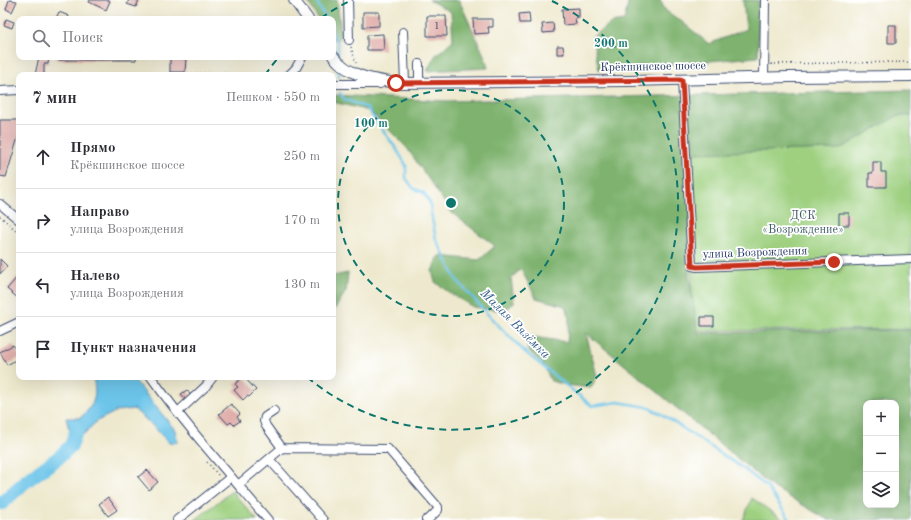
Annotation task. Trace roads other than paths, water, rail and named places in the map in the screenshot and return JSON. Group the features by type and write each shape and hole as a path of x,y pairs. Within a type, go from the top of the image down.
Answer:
{"main road":[{"path":"294,0 305,16"},
{"name":"Крёкшинское шоссе","path":"336,59 341,65 356,74 368,78 400,83 911,76"}],"street":[{"path":"348,0 349,40"},
{"path":"764,78 765,0"},
{"path":"336,84 400,83 403,32"},
{"path":"292,72 300,60"},
{"path":"419,64 419,83"},
{"name":"улица Возрождения","path":"682,80 692,266 911,259"},
{"path":"0,91 16,90"},
{"path":"0,204 16,217"},
{"path":"0,331 16,323"},
{"path":"154,380 230,477 268,520"},
{"path":"178,412 210,380"},
{"path":"274,411 265,417 264,421 282,448"},
{"path":"238,485 282,448 388,449 438,507 438,510 426,520"},
{"path":"269,459 323,520"},
{"path":"177,520 230,477"}],"water":[{"path":"93,380 134,380 175,430 178,442 169,443 134,409 117,411 97,421 83,435 69,429 66,418 80,418 92,404 95,390"}],"waterway":[{"name":"Малая Вязёмка","path":"316,0 324,16"},
{"name":"Малая Вязёмка","path":"336,40 338,44 338,58"},
{"name":"Малая Вязёмка","path":"339,67 339,77"},
{"name":"Малая Вязёмка","path":"340,93 344,99 367,108 406,165 406,178 413,188 424,193 430,203 436,239 456,279 492,319 525,352 592,406 618,402 647,407 663,415 744,469 767,487 790,520"},
{"path":"0,503 2,503 26,481 58,458 71,446 76,432"}],"park label":[{"name":"ДСК «Возрождение»","path":"803,223"}]}
